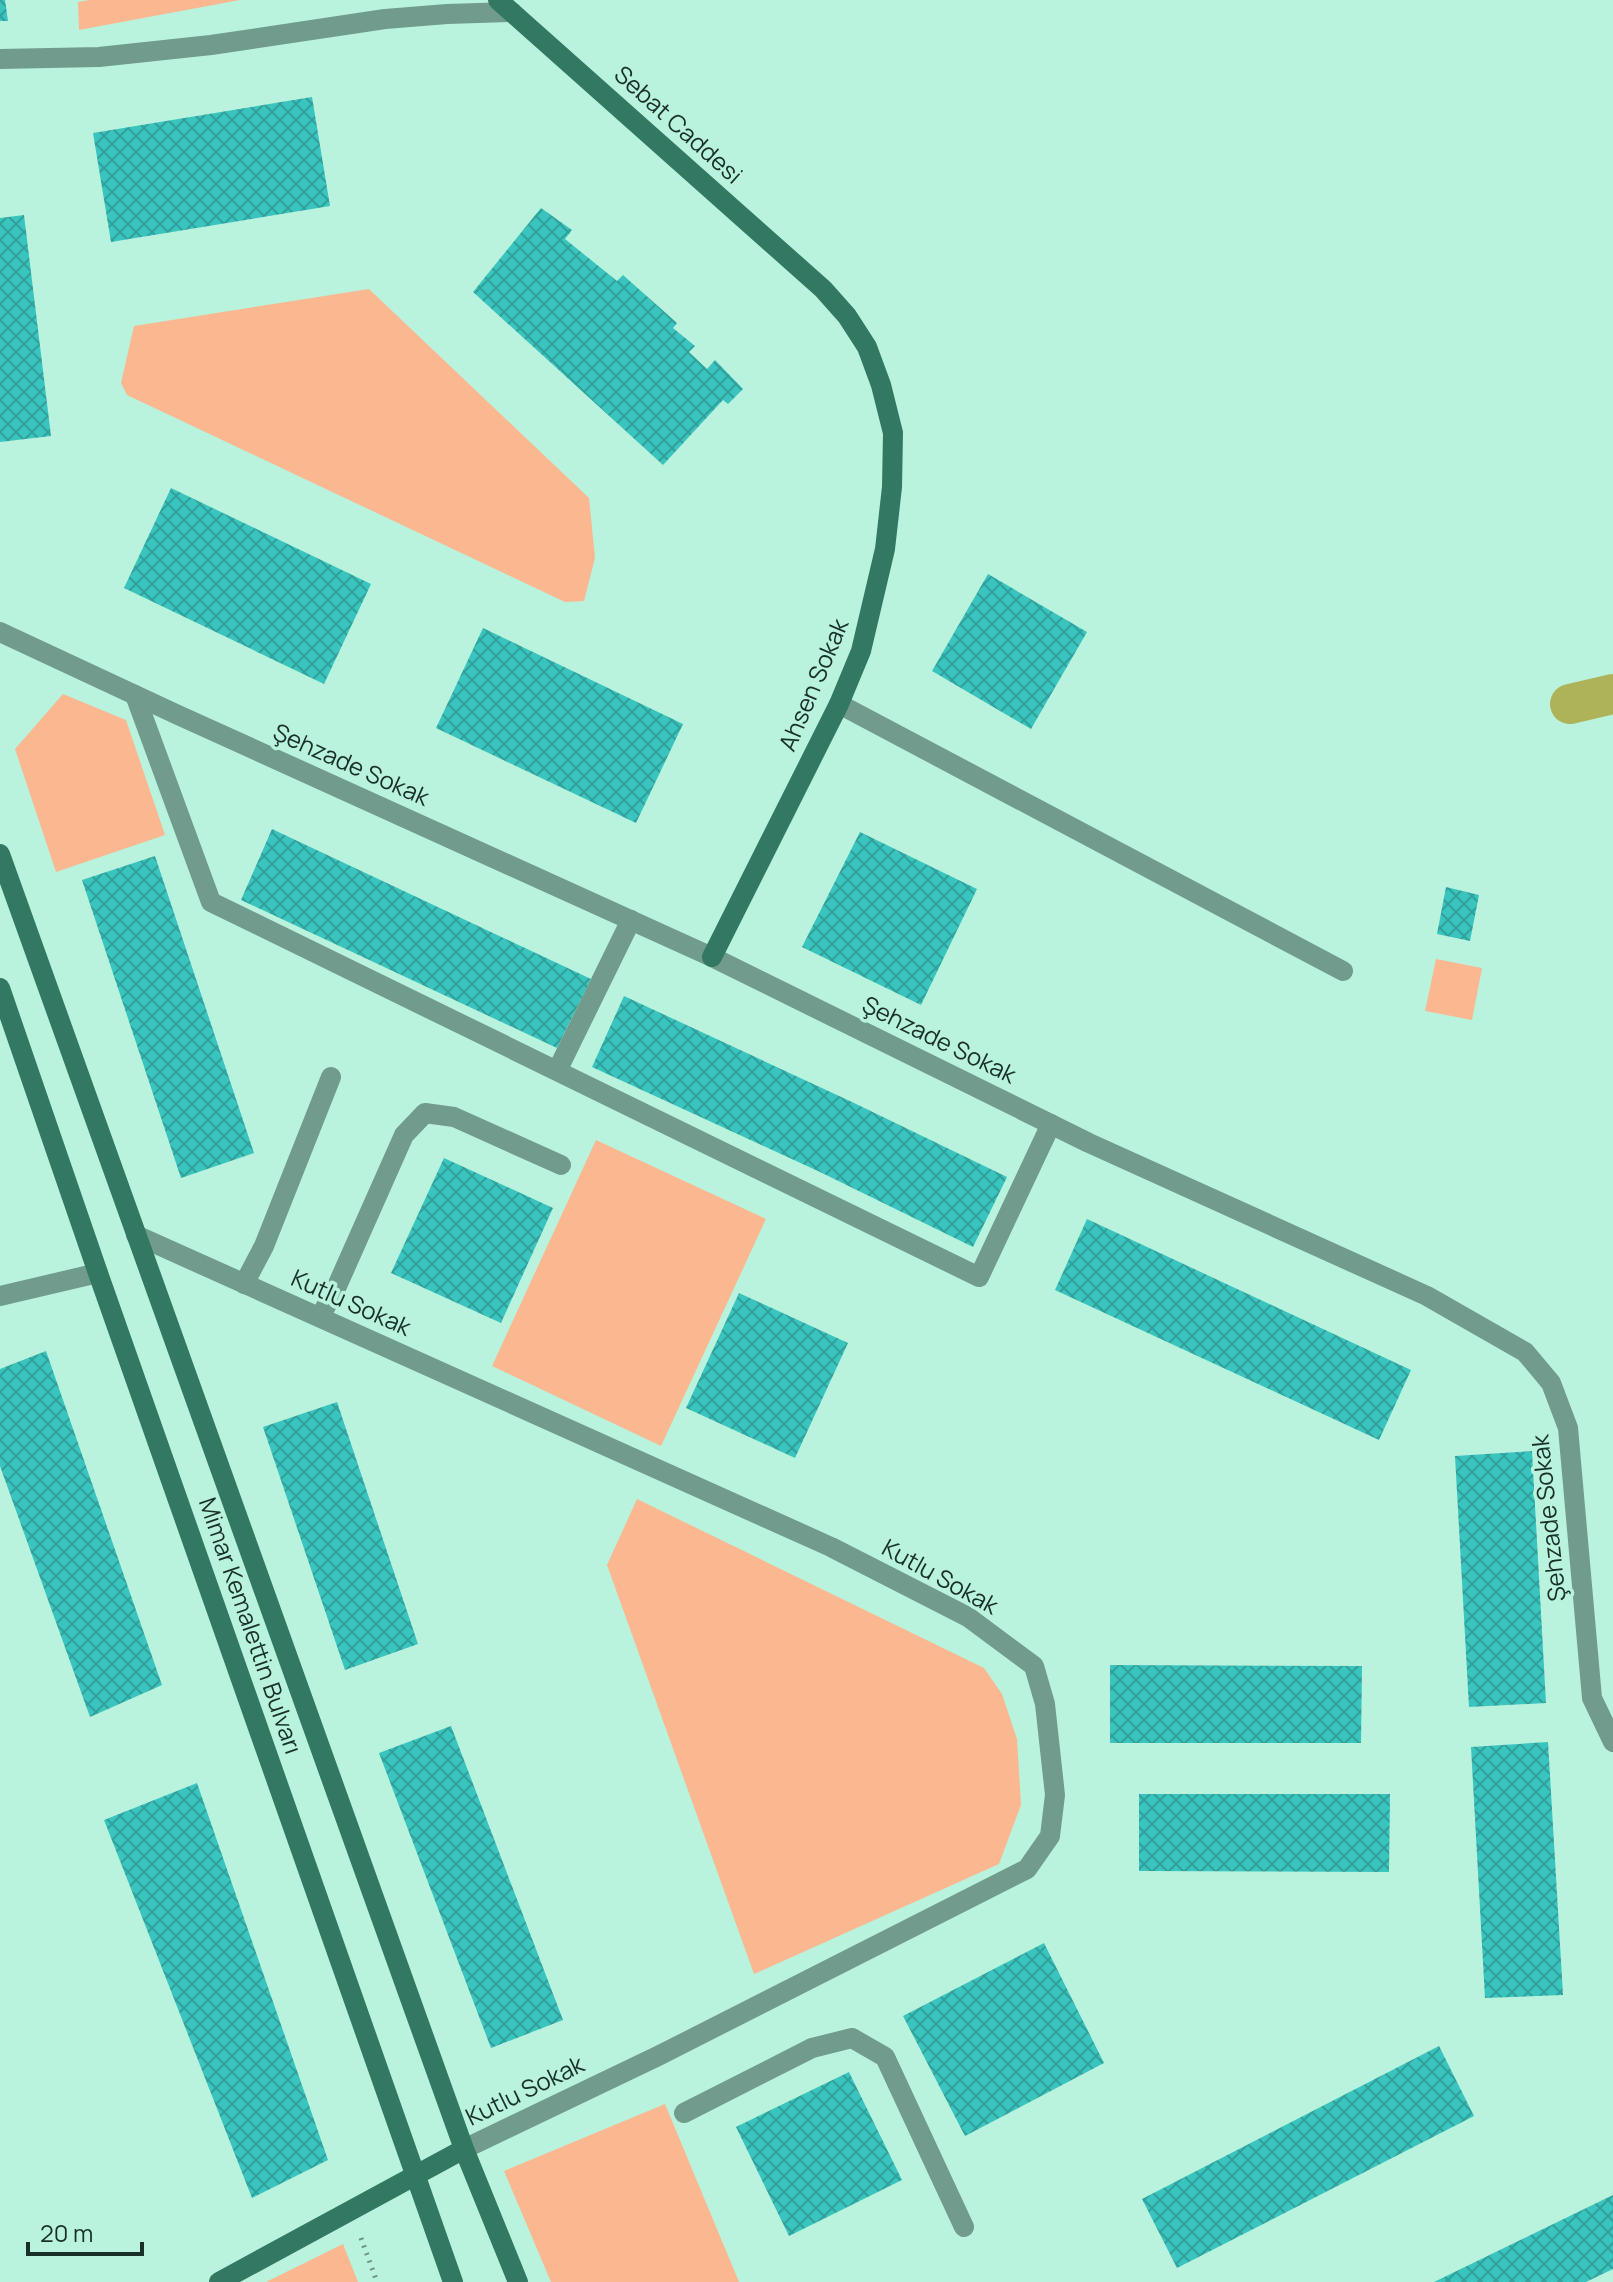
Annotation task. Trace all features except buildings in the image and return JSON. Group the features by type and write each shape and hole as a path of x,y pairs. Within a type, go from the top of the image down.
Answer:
{"main road":[{"name":"Sebat Caddesi","path":"505,6 823,289"},
{"name":"Ahsen Sokak","path":"712,957 839,704 861,651 885,549 892,487 893,433 881,385 867,347 847,316 823,289"},
{"path":"0,854 464,2149 518,2282"},
{"name":"Mimar Kemalettin Bulvarı","path":"0,988 453,2282"},
{"path":"219,2282 464,2149"}],"street":[{"path":"0,59 99,57 505,6"},
{"name":"Şehzade Sokak","path":"0,632 712,957 1051,1124 1427,1296 1525,1352 1551,1383 1568,1428 1592,1698 1613,1742"},
{"path":"135,695 211,902 979,1277 1051,1124"},
{"path":"839,704 1343,971"},
{"path":"557,1071 631,920"},
{"path":"244,1284 264,1246 331,1077"},
{"path":"320,1317 337,1286 404,1135 425,1113 454,1117 561,1165"},
{"name":"Kutlu Sokak","path":"136,1235 831,1547 968,1617 1034,1666 1045,1704 1055,1795 1050,1836 1027,1869 658,2056 464,2149"},
{"path":"0,1296 98,1273"},
{"path":"684,2113 812,2048 852,2038 885,2057 964,2227"}],"path":[{"path":"351,2210 377,2282"}],"shaded area":[{"path":"240,0 79,30 78,2"},
{"path":"369,289 589,498 595,558 584,601 565,602 127,395 121,383 134,326"},
{"path":"63,694 126,720 165,835 56,872 15,749"},
{"path":"1436,959 1482,968 1472,1020 1425,1011"},
{"path":"596,1140 766,1219 661,1446 492,1366"},
{"path":"637,1499 984,1668 1002,1694 1017,1739 1021,1805 999,1864 754,1974 607,1565"},
{"path":"665,2104 739,2282 551,2282 504,2171"},
{"path":"343,2244 358,2282 266,2282"}],"waterway":[{"path":"1570,704 1613,694"}]}
